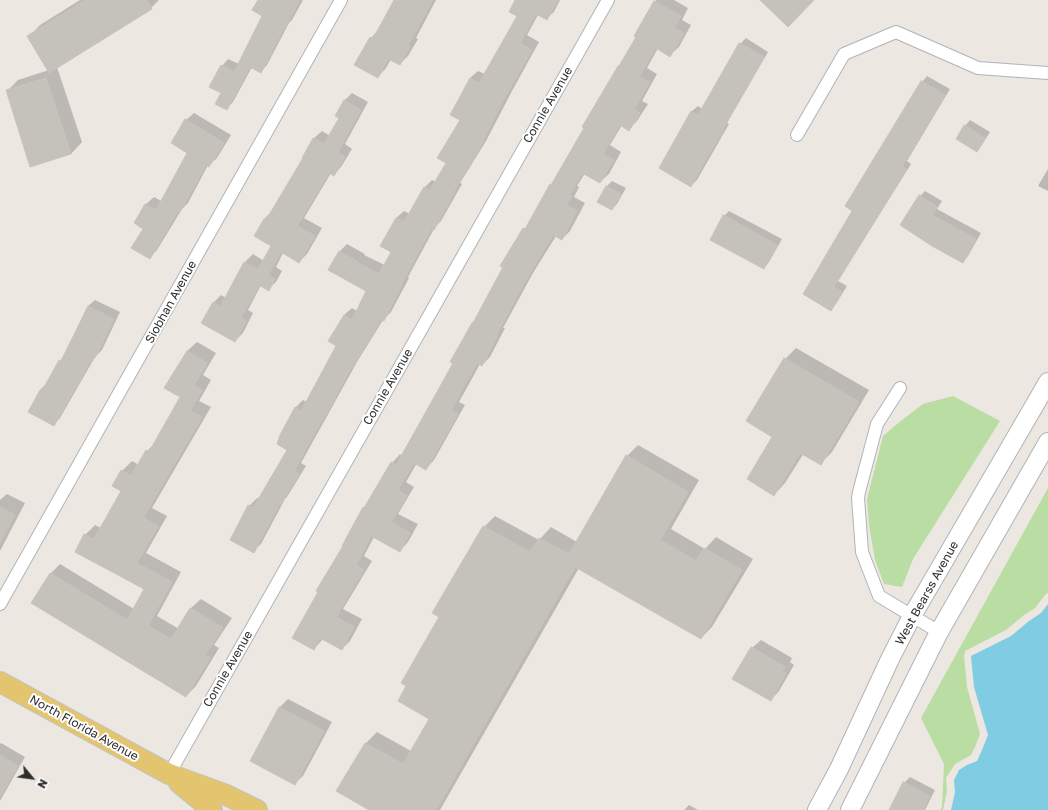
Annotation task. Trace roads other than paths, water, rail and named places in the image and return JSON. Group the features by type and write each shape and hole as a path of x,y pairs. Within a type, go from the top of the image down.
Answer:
{"main road":[{"name":"West Bearss Avenue","path":"817,810 912,616 1048,382"},
{"path":"850,810 939,632 1048,442"},
{"name":"North Florida Avenue","path":"0,682 168,774 224,794 257,810"},
{"name":"North Florida Avenue","path":"168,774 212,810"}],"street":[{"name":"Siobhan Avenue","path":"0,604 341,0"},
{"name":"Connie Avenue","path":"168,774 608,0"},
{"path":"797,135 844,54 896,32 978,68 1048,73"},
{"path":"900,388 877,424 858,498 862,552 879,596 939,632"}],"water":[{"path":"1048,604 1048,810 951,810 955,792 954,780 959,770 977,761 988,735 974,687 971,656 1011,636 1041,613"}]}
